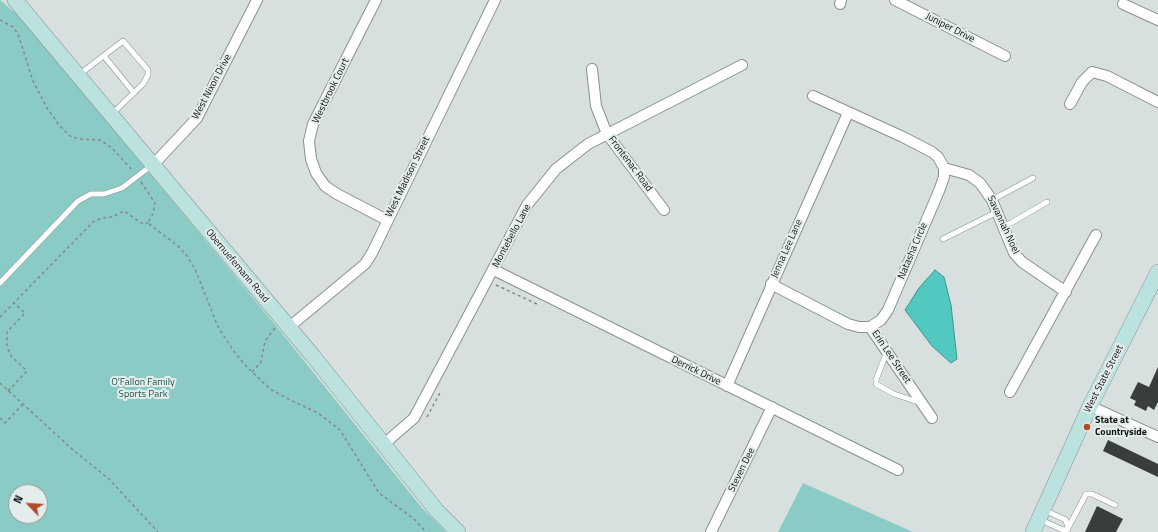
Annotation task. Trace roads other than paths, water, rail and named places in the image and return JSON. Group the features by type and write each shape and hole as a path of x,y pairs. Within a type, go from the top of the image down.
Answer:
{"street":[{"name":"Obernuefemann Road","path":"15,0 112,114 282,328 384,444 437,511 458,532"},
{"name":"West Nixon Drive","path":"153,165 197,118 257,0"},
{"name":"Westbrook Court","path":"376,0 313,124 309,142 311,159 316,174 325,186 337,194 387,220"},
{"name":"West Madison Street","path":"282,328 365,264 495,0"},
{"name":"Juniper Drive","path":"895,0 1005,56"},
{"path":"1123,4 1158,20"},
{"name":"Montebello Lane","path":"384,444 414,418 494,270 527,205 556,168 588,144 742,65"},
{"name":"Frontenac Road","path":"592,69 596,106 607,134 664,210"},
{"path":"1070,104 1082,82 1092,72 1107,76 1158,102"},
{"path":"813,96 848,113 903,136 932,152 938,157 944,168"},
{"name":"Jenna Lee Lane","path":"728,386 771,284 848,113"},
{"name":"Savannah Noel","path":"944,168 969,175 980,182 992,200 1014,252 1022,262 1066,292"},
{"name":"Natasha Circle","path":"870,327 880,320 888,310 939,191 944,177 944,168"},
{"path":"1010,392 1096,235"},
{"name":"Derrick Drive","path":"494,270 898,470"},
{"name":"West State Street","path":"1038,520 1090,406 1158,272"},
{"name":"Erin Lee Street","path":"771,284 848,324 859,327 870,327 932,418"},
{"path":"1090,406 1158,437"},
{"name":"Steven Dee","path":"711,532 772,407"}],"lane":[{"path":"78,75 123,41 148,70 148,75 134,93 112,114"},
{"path":"104,56 134,93"},
{"path":"0,283 78,201 91,194 112,192 122,188 153,165"},
{"path":"992,200 1033,178"},
{"path":"1004,227 1047,202"},
{"path":"942,239 997,212"},
{"path":"887,351 876,380 876,384 894,394 922,404"},
{"path":"1067,531 1088,493 1115,505"},
{"path":"1038,520 1066,520 1067,531"},
{"path":"1038,520 1067,531"}],"place":[{"name":"State at Countryside","path":"1087,427"}],"park label":[{"name":"O'Fallon Family Sports Park","path":"143,388"}]}
